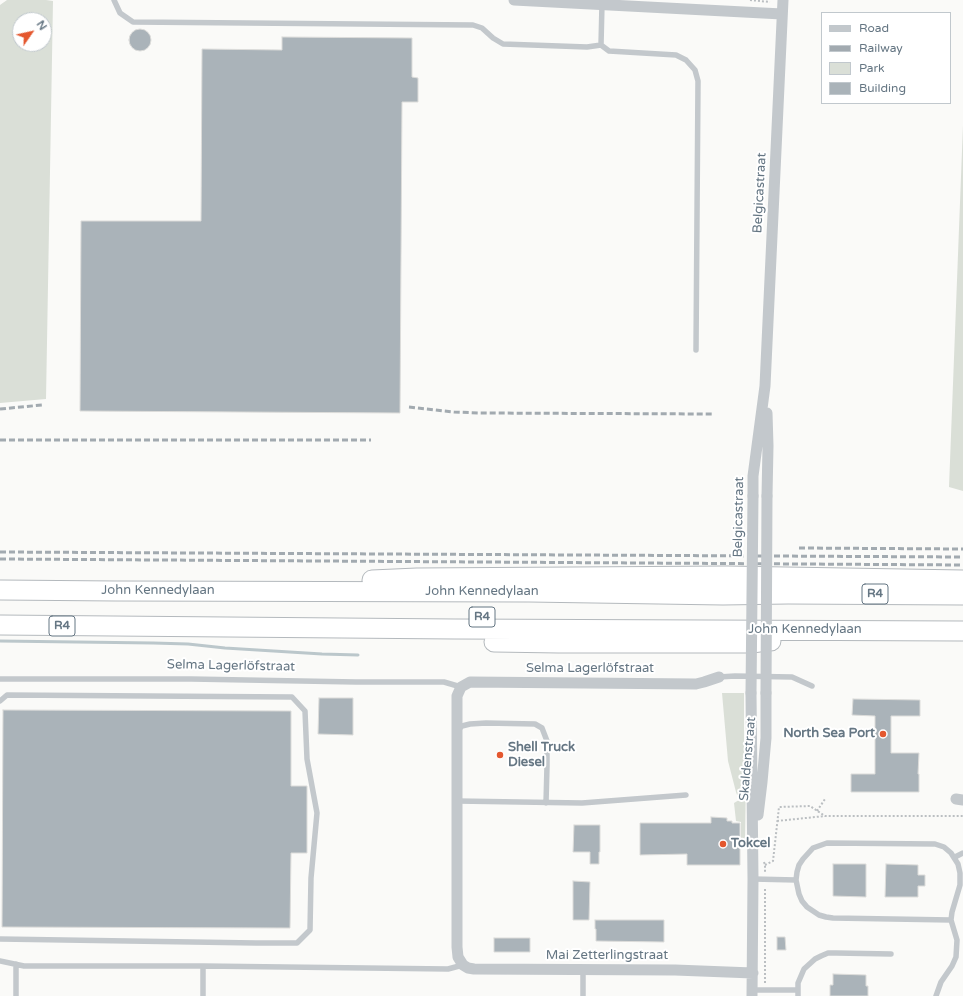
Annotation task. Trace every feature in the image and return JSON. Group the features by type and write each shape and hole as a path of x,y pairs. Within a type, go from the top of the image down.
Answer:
{"highway":[{"name":"R4","path":"227,591 316,583 417,578 759,577"},
{"path":"759,577 963,580"},
{"name":"John Kennedylaan","path":"0,590 963,595"},
{"name":"John Kennedylaan","path":"0,615 963,621"},
{"name":"John Kennedylaan","path":"0,625 123,627 963,631"},
{"path":"123,627 415,640 559,643 963,642"}],"street":[{"path":"514,0 782,14"},
{"name":"Belgicastraat","path":"759,577 752,496 753,476 765,386 783,0"},
{"name":"Belgicastraat","path":"759,577 767,496 768,446 765,386"},
{"path":"759,577 765,642"},
{"name":"Skaldenstraat","path":"752,993 753,879 751,693 765,642"},
{"name":"Skaldenstraat","path":"753,879 766,738 765,642"},
{"name":"Selma Lagerlöfstraat","path":"461,687 470,682 696,684 719,677"},
{"path":"461,687 457,696 457,947 458,957 462,965"},
{"name":"Mai Zetterlingstraat","path":"462,965 474,969 675,970 753,973"}],"lane":[{"path":"114,0 120,14 133,22 473,25 482,28 493,38 504,44 587,47 601,45 609,51 676,55 686,60 695,70 698,81 696,350"},
{"path":"601,45 602,4"},
{"path":"719,677 792,677 812,686"},
{"name":"Selma Lagerlöfstraat","path":"0,679 191,679 444,682 461,687"},
{"path":"0,701 6,695 292,697 305,712 307,759 317,813 311,878 310,930 297,943 0,939"},
{"path":"457,731 462,726 486,722 535,724 542,728 547,741 546,802"},
{"path":"457,801 582,803 686,795"},
{"path":"936,996 941,982 952,966 956,957 957,940 952,920 952,912 960,885 960,873 958,864 952,852 935,844 827,843 813,848 799,865 796,880 799,894 802,901 812,912 833,918 952,920"},
{"path":"955,857 963,853"},
{"path":"753,879 796,880"},
{"path":"752,993 765,990 798,993 798,983 804,969 815,959 828,954 891,954"},
{"path":"0,961 24,966 203,966 448,969 462,965"},
{"path":"16,964 16,996"},
{"path":"203,966 203,996"},
{"path":"583,996 584,969"}],"path":[{"path":"817,811 825,799"},
{"path":"765,990 765,865 773,861 779,807 810,806 825,816"},
{"path":"777,821 825,816 963,816"}],"green space":[{"path":"7,0 46,0 53,1 46,399 0,403 0,5"},
{"path":"963,125 963,491 949,487"},
{"path":"722,693 744,693 744,749 746,775 745,841 741,840 741,822 736,821 734,803 739,800 728,761"}],"building":[{"path":"140,29 148,32 151,40 148,48 140,51 132,48 129,40 132,32"},
{"path":"282,37 412,38 412,77 418,78 418,102 402,102 400,413 80,411 81,221 201,221 202,49 282,50"},
{"path":"319,698 353,698 353,735 318,734"},
{"name":"North Sea Port","path":"853,699 920,700 920,716 891,716 891,753 919,753 919,792 851,792 851,774 875,774 875,716 852,715"},
{"path":"3,710 291,711 291,786 307,786 307,853 291,853 290,928 2,927"},
{"path":"711,817 727,818 727,821 732,821 732,823 740,823 740,865 687,865 687,854 640,855 640,823 711,823"},
{"path":"574,825 600,825 599,864 590,864 590,852 573,852"},
{"path":"833,864 866,864 866,897 833,896"},
{"path":"886,864 918,865 918,875 925,875 925,886 918,886 918,897 885,897"},
{"path":"573,881 590,882 589,920 573,920"},
{"path":"595,920 664,920 664,942 596,941"},
{"path":"777,937 785,937 786,950 777,950"},
{"path":"494,938 530,938 530,952 494,952"},
{"path":"833,974 866,975 868,996 830,996 830,985 833,985"}],"waterway":[{"path":"0,641 188,644 225,648 358,655"}],"railway":[{"path":"0,409 42,405"},
{"path":"409,407 480,413 712,414"},
{"path":"0,440 371,440"},
{"path":"799,548 963,549"},
{"path":"0,552 963,557"},
{"path":"0,559 963,565"}],"place":[{"name":"North Sea Port","path":"883,734"},
{"name":"Shell Truck Diesel","path":"500,755"},
{"name":"Tokcel","path":"723,844"}]}
